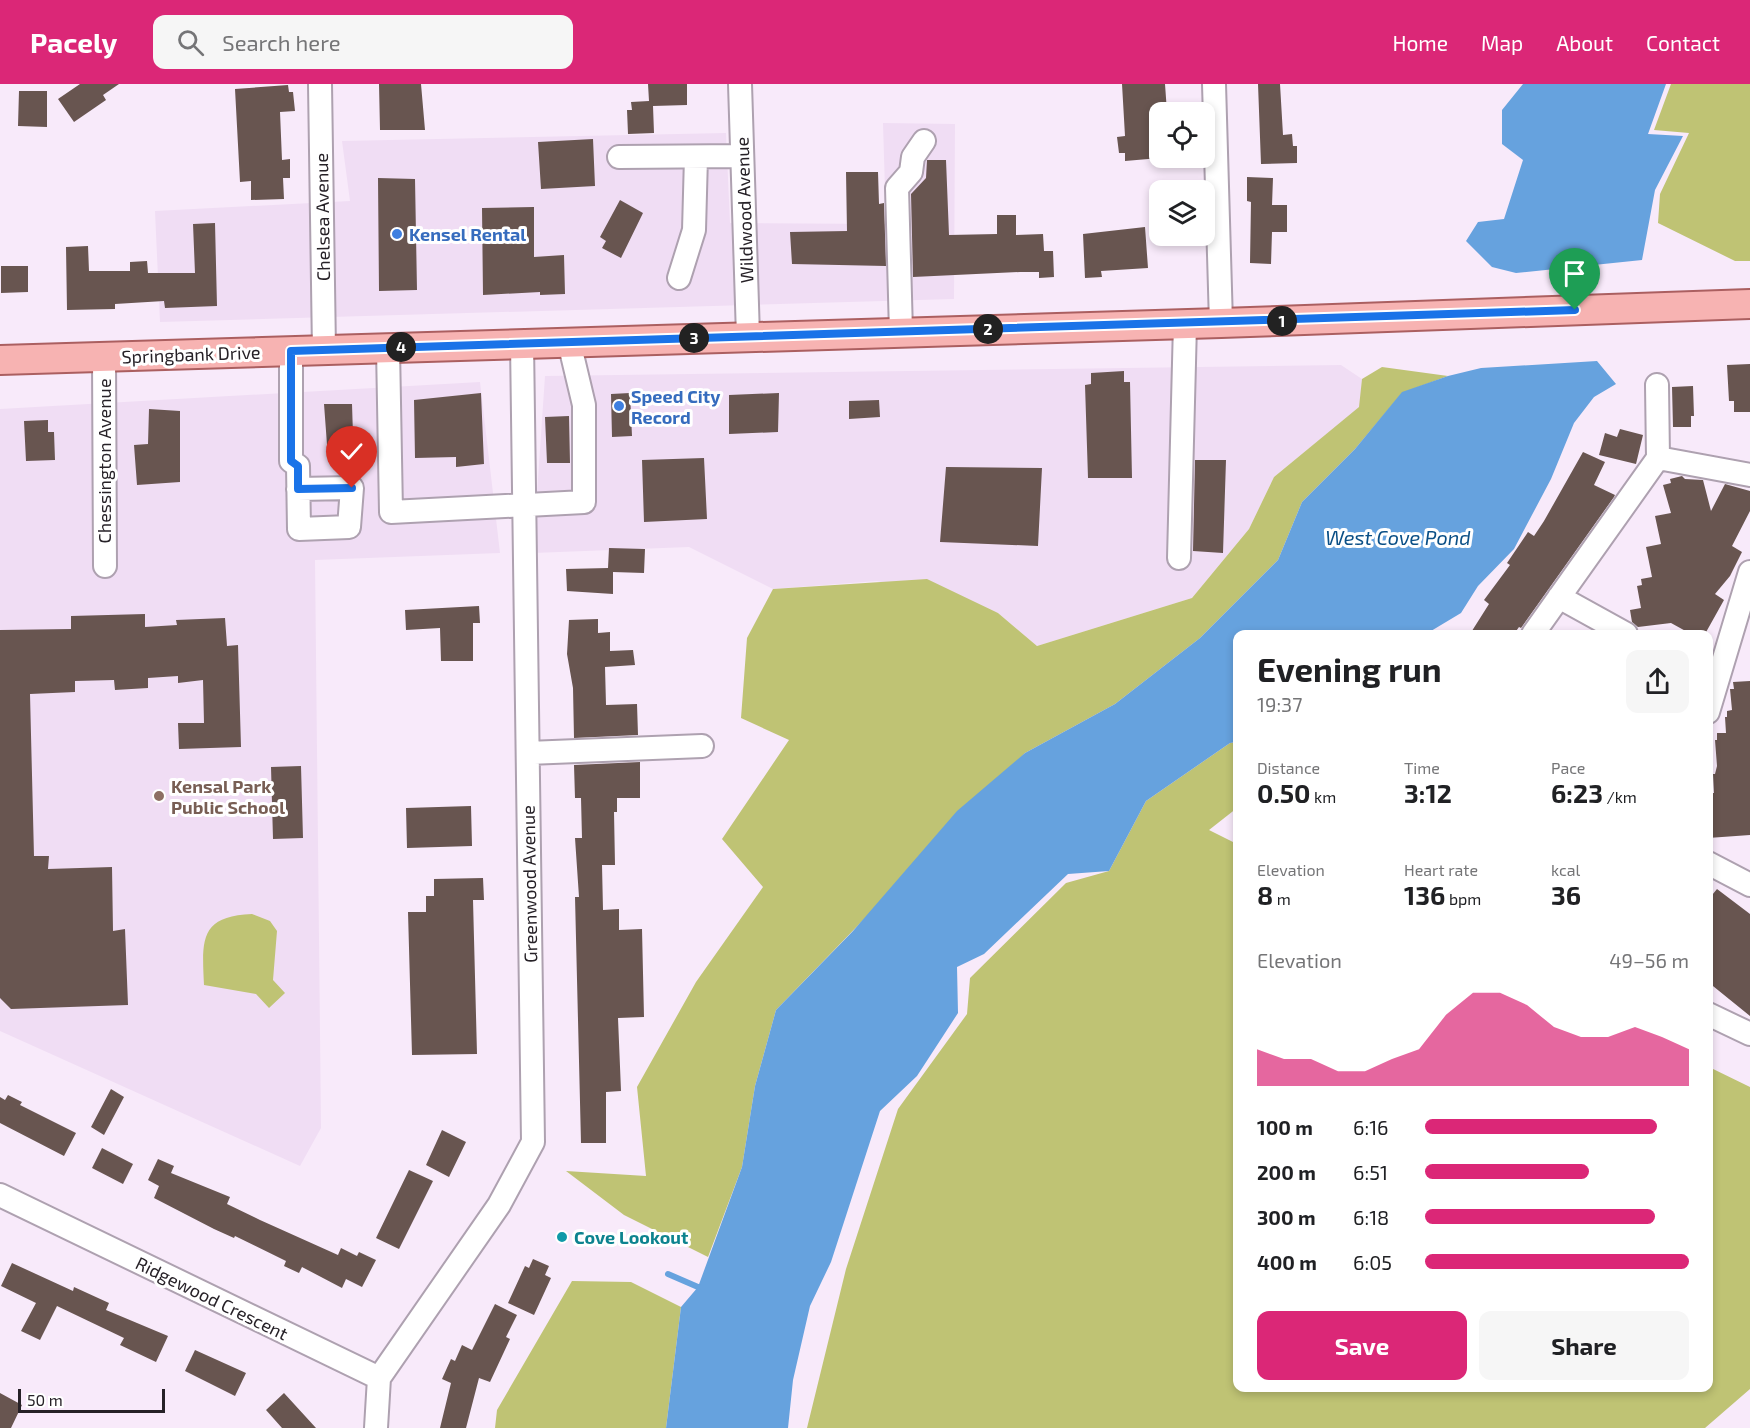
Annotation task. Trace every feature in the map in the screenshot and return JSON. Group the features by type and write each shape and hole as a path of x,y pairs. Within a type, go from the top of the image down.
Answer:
{"main road":[{"name":"Springbank Drive","path":"0,360 1221,323 1750,303"}],"street":[{"name":"Chelsea Avenue","path":"320,84 324,350"},
{"name":"Wildwood Avenue","path":"740,84 748,336"},
{"path":"1214,84 1221,323"},
{"path":"901,332 897,188 911,172 913,157 924,141"},
{"path":"619,157 742,156"},
{"path":"679,278 694,230 696,157"},
{"path":"1179,558 1185,324"},
{"path":"388,348 391,512 524,503 584,502 584,405 569,342"},
{"name":"Greenwood Avenue","path":"379,1378 499,1205 533,1142 522,343"},
{"path":"291,351 291,461 298,466 298,489"},
{"name":"Chessington Avenue","path":"104,357 105,566"},
{"path":"1536,630 1658,458 1657,385"},
{"path":"1658,458 1750,475"},
{"path":"1714,674 1750,572"},
{"path":"1559,597 1619,630"},
{"path":"528,753 702,746"},
{"path":"1713,866 1750,885"},
{"path":"1713,1016 1750,1034"},
{"name":"Ridgewood Crescent","path":"0,1196 379,1378"},
{"path":"376,1428 379,1378"}],"shaded area":[{"path":"883,123 955,124 954,299 160,322 155,211 350,201 342,141 726,133 730,223 886,224"},
{"path":"1341,365 1362,379 1360,407 1274,477 1249,529 1192,598 1037,646 998,613 877,581 773,589 689,547 533,553 545,376"},
{"name":"Kensal Park Public School","path":"480,382 500,553 315,560 321,1128 300,1166 0,1031 0,409"}],"green space":[{"path":"1671,84 1750,84 1750,261 1735,261 1658,223 1660,194 1689,133 1654,130"},
{"path":"1382,367 1448,376 1402,393 1355,449 1302,502 1278,560 1200,638 1115,704 1025,753 776,1010 755,1086 742,1167 708,1257 624,1215 566,1171 646,1176 637,1087 696,982 763,887 722,839 789,740 741,718 747,638 773,589 927,579 998,613 1037,646 1192,598 1249,529 1274,477 1359,407 1362,379"},
{"path":"1233,743 1233,811 1209,830 1233,842 1233,1392 1713,1392 1713,1069 1750,1087 1750,1389 1705,1428 807,1428 846,1269 898,1109 967,1014 970,978 1066,883 1109,871 1146,801"},
{"path":"252,914 270,921 277,931 273,980 285,993 269,1008 256,994 204,985 203,956 207,934 222,920"},
{"path":"572,1281 631,1282 681,1307 666,1428 495,1428 497,1410"}],"water":[{"path":"1523,84 1666,84 1648,134 1683,136 1655,190 1642,260 1516,273 1492,267 1466,241 1478,222 1504,219 1523,160 1502,144 1502,110"},
{"name":"West Cove Pond","path":"1597,361 1616,384 1594,397 1574,423 1551,479 1514,549 1478,586 1461,613 1433,630 1233,630 1233,743 1146,801 1109,871 1068,874 984,954 957,967 958,1013 917,1076 880,1111 831,1262 810,1306 793,1380 788,1428 666,1428 681,1307 698,1287 742,1167 755,1086 776,1010 853,931 957,811 1025,753 1115,704 1200,638 1278,560 1302,502 1355,449 1402,392 1448,376 1481,368"}],"building":[{"path":"80,84 119,84 103,95 106,100 74,122 58,99"},
{"path":"379,84 421,84 425,130 380,130"},
{"path":"648,84 687,84 687,105 653,106 654,133 628,134 627,110 632,110 631,102 649,101"},
{"path":"1122,84 1165,84 1166,102 1149,102 1149,159 1125,161 1125,153 1119,153 1117,137 1125,136"},
{"path":"1258,84 1280,84 1283,135 1292,134 1293,146 1297,146 1297,163 1261,164"},
{"path":"288,85 289,92 293,92 295,111 280,112 282,160 290,159 290,178 283,178 284,199 251,200 251,181 240,182 235,89"},
{"path":"19,91 47,91 47,127 18,126"},
{"path":"593,139 595,186 541,189 538,142"},
{"path":"927,160 946,160 949,235 997,234 997,215 1016,215 1016,235 1043,234 1044,251 1053,251 1054,277 1039,278 1039,272 1020,272 913,277 911,194 926,178"},
{"path":"846,172 878,172 879,204 884,203 886,266 792,264 790,232 847,231"},
{"path":"1247,177 1273,178 1272,205 1287,205 1287,232 1272,232 1271,264 1250,263 1251,202 1247,201"},
{"name":"Kensel Rental","path":"378,178 415,179 417,290 379,291"},
{"path":"620,200 643,213 621,258 602,248 606,241 600,237"},
{"path":"534,207 534,257 564,255 565,294 540,295 540,292 483,295 482,208"},
{"path":"215,223 217,306 165,308 164,301 115,304 115,309 67,310 66,247 88,246 89,271 130,271 130,262 147,261 148,273 195,273 193,224"},
{"path":"1145,227 1148,268 1101,271 1102,277 1085,278 1083,234"},
{"path":"1,266 28,266 28,292 1,293"},
{"path":"1750,364 1750,412 1734,412 1734,401 1729,401 1727,365"},
{"path":"1124,371 1124,382 1130,382 1132,478 1088,478 1085,385 1091,384 1091,373"},
{"path":"1693,386 1694,416 1691,416 1691,427 1673,427 1672,387"},
{"path":"481,393 484,464 456,467 456,457 415,458 414,400"},
{"path":"630,393 632,436 612,437 611,394"},
{"path":"779,393 778,432 729,434 729,395"},
{"path":"879,400 880,417 849,419 849,401"},
{"path":"324,404 352,404 353,435 362,435 364,459 328,458"},
{"path":"149,409 180,411 180,482 137,485 134,445 148,444"},
{"path":"569,416 570,463 547,463 545,417"},
{"path":"48,420 48,432 54,432 55,460 26,461 24,421"},
{"path":"1620,429 1643,435 1636,464 1599,455 1605,433 1617,437"},
{"path":"1583,452 1605,462 1594,485 1615,495 1614,497 1521,628 1517,630 1473,630 1489,604 1484,600 1510,565 1507,563 1528,532 1534,536"},
{"path":"704,458 707,519 644,522 642,460"},
{"path":"1195,460 1226,460 1223,553 1193,551"},
{"path":"946,467 1042,468 1038,546 940,542"},
{"path":"1682,476 1685,479 1703,480 1711,511 1725,484 1750,491 1750,511 1732,546 1742,552 1730,576 1715,594 1724,600 1707,630 1684,630 1671,623 1638,627 1632,622 1630,610 1641,608 1637,586 1642,585 1641,579 1652,577 1646,547 1661,544 1655,516 1671,513 1663,485 1671,483 1670,479"},
{"path":"609,548 645,549 644,573 613,572 613,594 567,591 566,569 608,568"},
{"path":"479,606 480,623 473,623 473,661 441,661 440,628 406,630 405,610"},
{"path":"145,614 145,627 177,625 176,620 225,618 227,646 238,645 241,747 179,749 178,723 204,723 203,680 178,683 178,676 148,678 148,688 115,690 114,680 75,681 75,692 30,694 34,856 49,856 48,869 112,867 113,931 125,929 128,1005 11,1009 0,998 0,630 71,629 71,616"},
{"path":"598,619 598,633 610,632 610,651 633,650 635,665 605,667 606,705 637,704 638,735 574,738 573,688 567,654 569,620"},
{"path":"1750,681 1750,835 1713,838 1713,774 1717,766 1715,740 1717,740 1717,733 1726,733 1725,717 1727,717 1727,711 1732,710 1730,689 1734,689 1733,682"},
{"path":"640,762 640,798 617,798 617,812 614,812 615,865 602,865 603,910 619,909 619,930 642,929 644,1017 618,1018 621,1091 606,1092 606,1143 581,1143 575,897 579,897 575,838 582,838 581,798 575,798 574,765"},
{"path":"301,766 303,838 273,839 271,767"},
{"path":"471,806 472,846 407,848 406,808"},
{"path":"483,878 484,900 473,900 477,1054 412,1055 408,912 426,912 426,896 434,896 434,879"},
{"path":"1717,889 1750,914 1750,1016 1713,986 1713,894"},
{"path":"111,1089 124,1097 104,1135 91,1127"},
{"path":"8,1095 22,1102 20,1105 76,1133 64,1156 0,1123 0,1097 5,1100"},
{"path":"442,1130 466,1142 449,1177 426,1165"},
{"path":"102,1148 133,1164 123,1184 92,1168"},
{"path":"158,1159 174,1166 171,1173 230,1197 227,1204 260,1220 338,1255 341,1248 357,1256 359,1252 376,1260 362,1287 346,1279 342,1288 302,1267 299,1273 284,1266 286,1261 235,1236 234,1238 214,1229 154,1198 159,1186 148,1180"},
{"path":"409,1170 433,1181 399,1249 376,1238"},
{"path":"533,1259 549,1266 545,1275 551,1278 534,1315 508,1303 525,1266 529,1268"},
{"path":"12,1263 73,1291 74,1287 109,1303 106,1310 168,1336 156,1362 120,1345 124,1338 57,1306 40,1340 21,1331 36,1303 1,1286"},
{"path":"495,1304 517,1315 506,1337 510,1339 490,1382 479,1378 466,1428 440,1428 451,1383 442,1379 451,1359 455,1361 462,1345 472,1350"},
{"path":"195,1350 246,1373 235,1396 185,1371"},
{"path":"0,1393 22,1405 11,1428 0,1428"},
{"path":"284,1393 316,1428 282,1428 266,1410"}],"waterway":[{"path":"668,1274 698,1287"}],"place":[{"name":"Kensel Rental","path":"397,234"},
{"name":"Speed City Record","path":"619,406"},
{"name":"Kensal Park Public School","path":"159,796"},
{"name":"Cove Lookout","path":"562,1237"}],"route":[{"path":"352,488 298,489 298,466 291,461 291,351 1575,310"}]}
